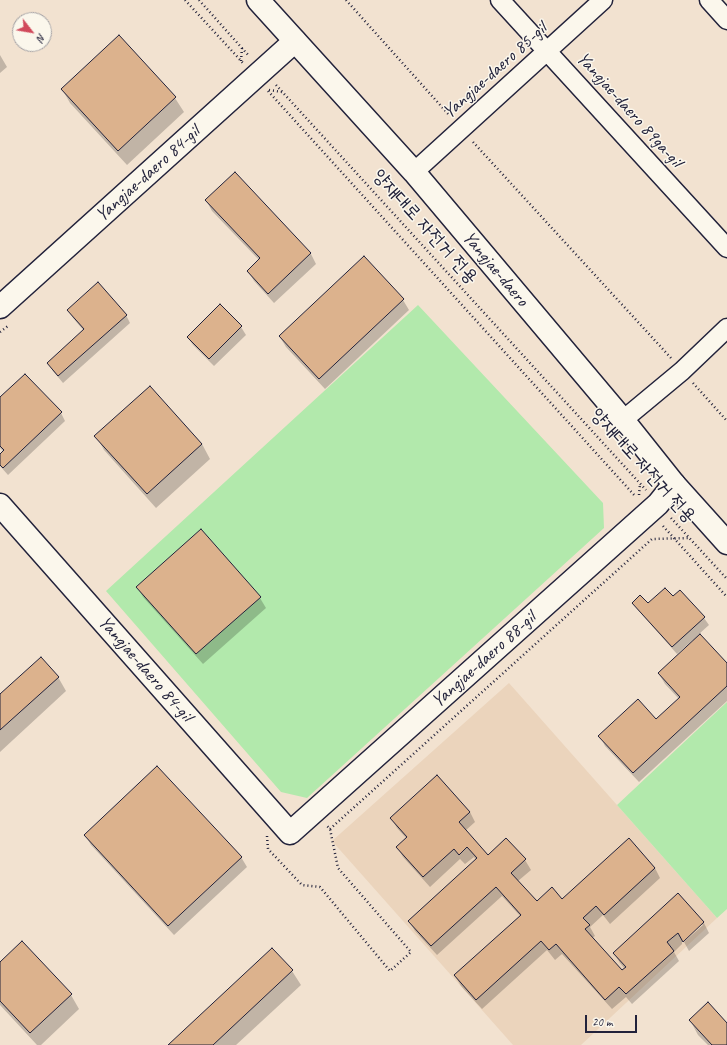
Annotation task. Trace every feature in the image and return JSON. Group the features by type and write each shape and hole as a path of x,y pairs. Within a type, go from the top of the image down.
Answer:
{"street":[{"name":"Yangjae-daero","path":"258,0 414,172 623,420 674,484 727,543"},
{"name":"Yangjae-daero 89ga-gil","path":"500,0 727,248"},
{"name":"Yangjae-daero 85-gil","path":"414,172 603,0"},
{"path":"709,0 727,20"},
{"name":"Yangjae-daero 84-gil","path":"0,307 295,41"},
{"path":"623,420 682,371 727,328"},
{"name":"Yangjae-daero 88-gil","path":"290,833 654,508 674,484"},
{"name":"Yangjae-daero 84-gil","path":"0,505 290,833"}],"path":[{"path":"185,0 259,74 654,508 674,539 727,597"},
{"name":"양재대로 자전거 전용","path":"199,0 259,74 654,508 690,538 727,579"},
{"path":"346,0 727,421"},
{"path":"330,829 652,539 690,538"}],"shaded area":[{"path":"509,683 717,918 581,1045 513,1045 332,841"}],"green space":[{"path":"418,305 603,503 604,528 307,798 281,792 106,591"},
{"path":"727,702 727,909 717,918 617,805"}],"building":[{"path":"119,35 176,97 118,151 61,89"},
{"path":"235,172 311,253 268,294 247,271 260,258 205,200"},
{"path":"364,256 404,299 319,379 279,336"},
{"path":"98,282 127,315 58,376 47,363 84,329 67,310"},
{"path":"220,304 242,326 209,359 187,337"},
{"path":"25,374 62,412 3,468 0,465 0,454 4,450 0,446 0,397"},
{"path":"150,386 202,444 147,494 94,436"},
{"path":"201,529 261,597 196,654 136,587"},
{"path":"665,588 673,596 680,590 705,617 672,647 632,603 640,595 648,603"},
{"path":"700,634 727,663 727,686 633,773 598,736 638,699 656,719 680,697 658,673"},
{"path":"41,657 59,677 0,730 0,694"},
{"path":"157,766 242,857 168,926 84,835"},
{"path":"437,775 470,812 459,822 488,855 506,838 526,859 511,873 537,901 552,887 562,899 629,838 655,868 604,915 596,906 583,918 590,925 585,929 622,970 626,967 613,953 678,893 704,922 683,942 678,933 667,942 674,951 626,994 619,987 605,1000 556,944 549,950 541,941 476,1000 454,975 521,915 496,887 431,946 408,921 477,858 467,847 459,855 454,849 423,877 396,847 407,837 390,818"},
{"path":"22,941 72,994 30,1033 0,1001 0,962"},
{"path":"272,948 293,970 213,1045 168,1045"},
{"path":"708,1002 727,1023 727,1045 712,1045 689,1020"}]}
